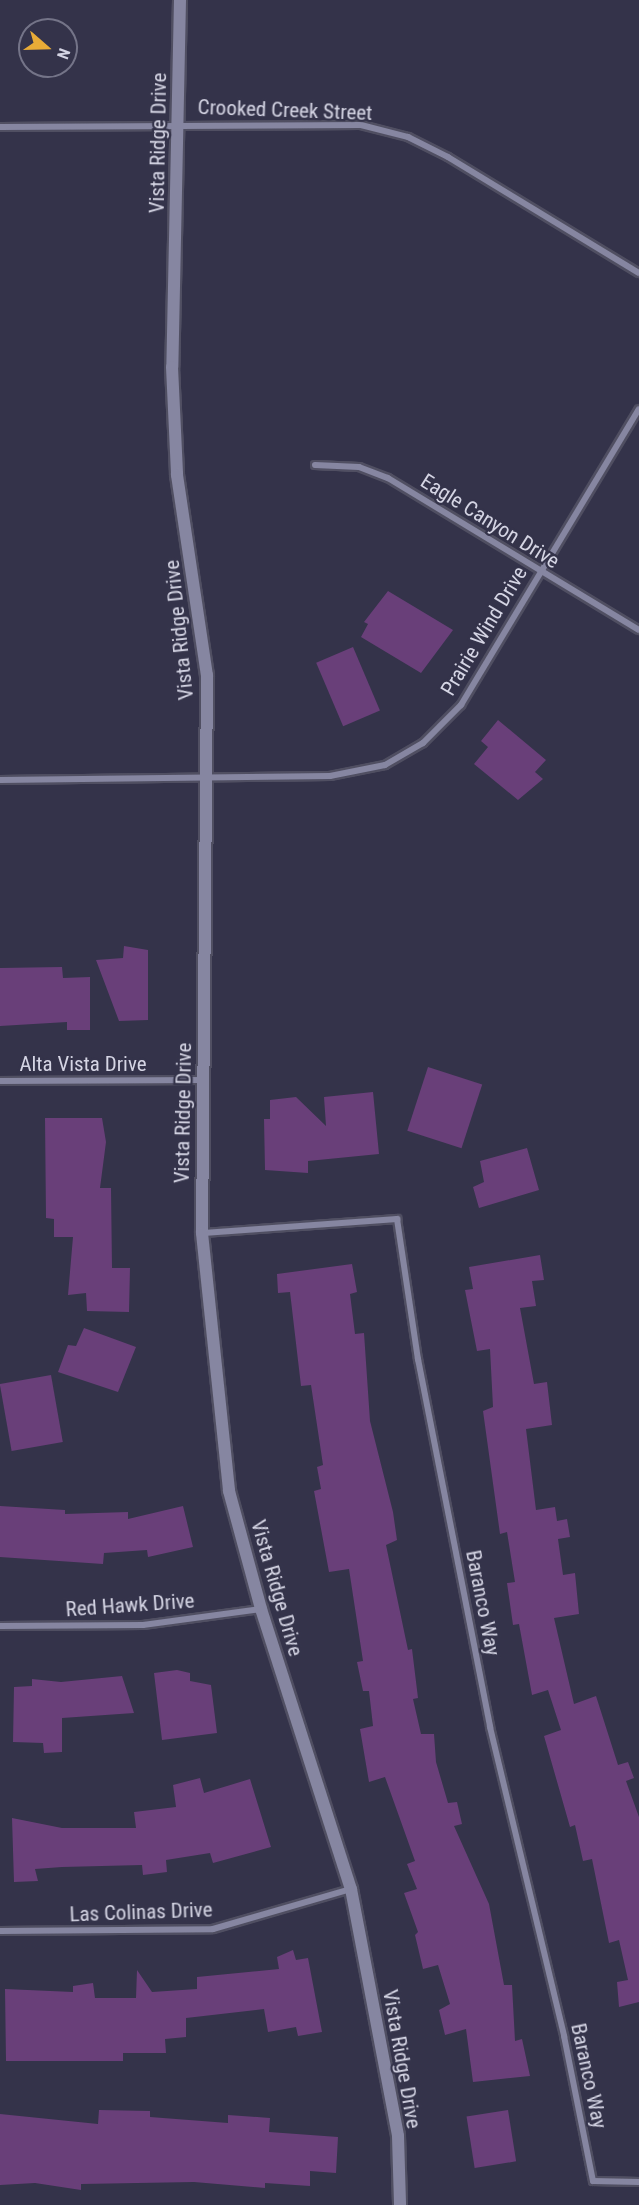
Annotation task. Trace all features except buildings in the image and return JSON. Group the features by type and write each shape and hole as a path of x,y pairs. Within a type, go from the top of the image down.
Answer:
{"street":[{"name":"Vista Ridge Drive","path":"180,0 172,379 177,475 207,675 202,1233 229,1491 261,1609 351,1889 398,2136 400,2205"},
{"name":"Crooked Creek Street","path":"0,127 178,123 361,125 408,137 639,273"},
{"name":"Prairie Wind Drive","path":"0,780 205,774 330,776 386,765 423,743 461,705 639,409"},
{"name":"Eagle Canyon Drive","path":"315,465 359,467 388,478 539,572 639,630"},
{"name":"Alta Vista Drive","path":"0,1081 203,1080"},
{"name":"Baranco Way","path":"202,1233 397,1219 418,1359 490,1727 564,2036 593,2181 639,2182"},
{"name":"Red Hawk Drive","path":"0,1626 143,1625 261,1609"},
{"name":"Las Colinas Drive","path":"0,1931 213,1929 351,1889"}]}
